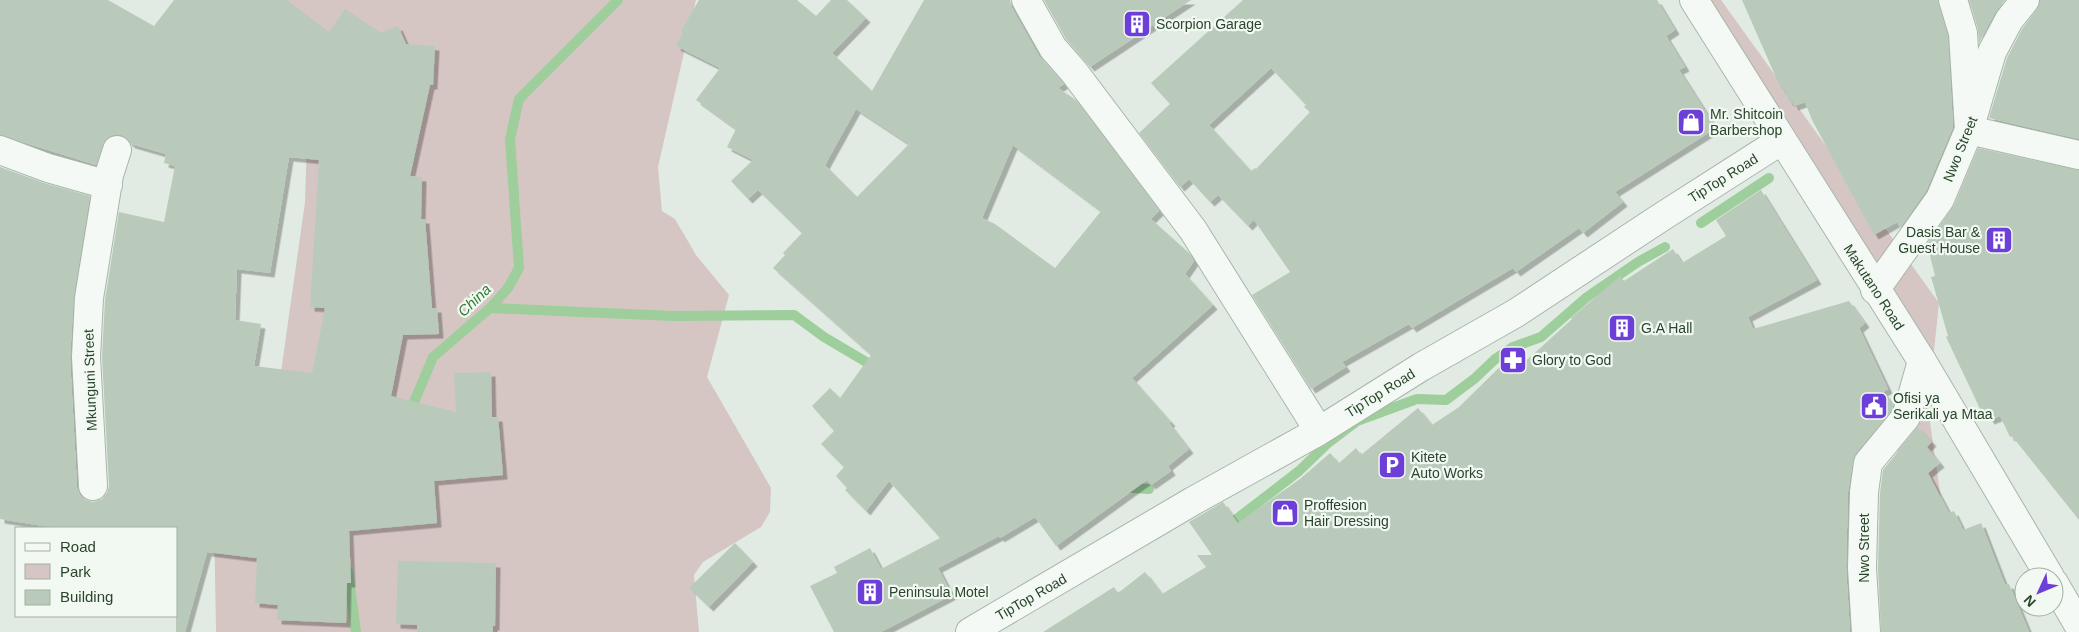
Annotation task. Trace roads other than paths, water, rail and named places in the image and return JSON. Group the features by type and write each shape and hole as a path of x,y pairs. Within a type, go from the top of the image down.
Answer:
{"street":[{"path":"1026,0 1053,48 1074,72 1193,230 1319,432"},
{"name":"Makutano Road","path":"1694,0 1875,290 1922,361 2044,567"},
{"path":"1953,0 1962,33 1969,130 2079,155"},
{"name":"Nwo Street","path":"1875,290 1940,199 1969,130 1992,52 2009,20 2025,0"},
{"name":"TipTop Road","path":"970,632 1193,501 1319,432 1421,366 1516,313 1782,140"},
{"path":"0,150 48,168 108,185"},
{"name":"Mkunguni Street","path":"93,486 86,356 89,298 108,185 117,150"},
{"name":"Nwo Street","path":"1866,632 1862,568 1864,492 1868,463 1906,417 1922,361"},
{"path":"2064,601 2079,626"}],"waterway":[{"name":"China","path":"409,414 433,357 490,308 508,288 519,268 510,139 519,99 618,0"},
{"path":"1701,223 1769,178"},
{"path":"1225,528 1299,471 1328,443 1357,421 1417,399 1446,400 1474,379 1494,360 1513,347 1541,337 1587,297 1638,262 1665,247"},
{"path":"490,308 673,316 794,315 824,337 878,369"},
{"path":"1124,483 1132,488 1149,489"},
{"name":"China","path":"348,571 356,632"}],"place":[{"name":"Scorpion Garage","path":"1137,24"},
{"name":"Mr. Shitcoin Barbershop","path":"1691,122"},
{"name":"Dasis Bar & Guest House","path":"1999,240"},
{"name":"G.A Hall","path":"1622,328"},
{"name":"Glory to God","path":"1513,360"},
{"name":"Ofisi ya Serikali ya Mtaa","path":"1874,406"},
{"name":"Kitete Auto Works","path":"1392,465"},
{"name":"Proffesion Hair Dressing","path":"1285,513"},
{"name":"Peninsula Motel","path":"870,592"}]}
